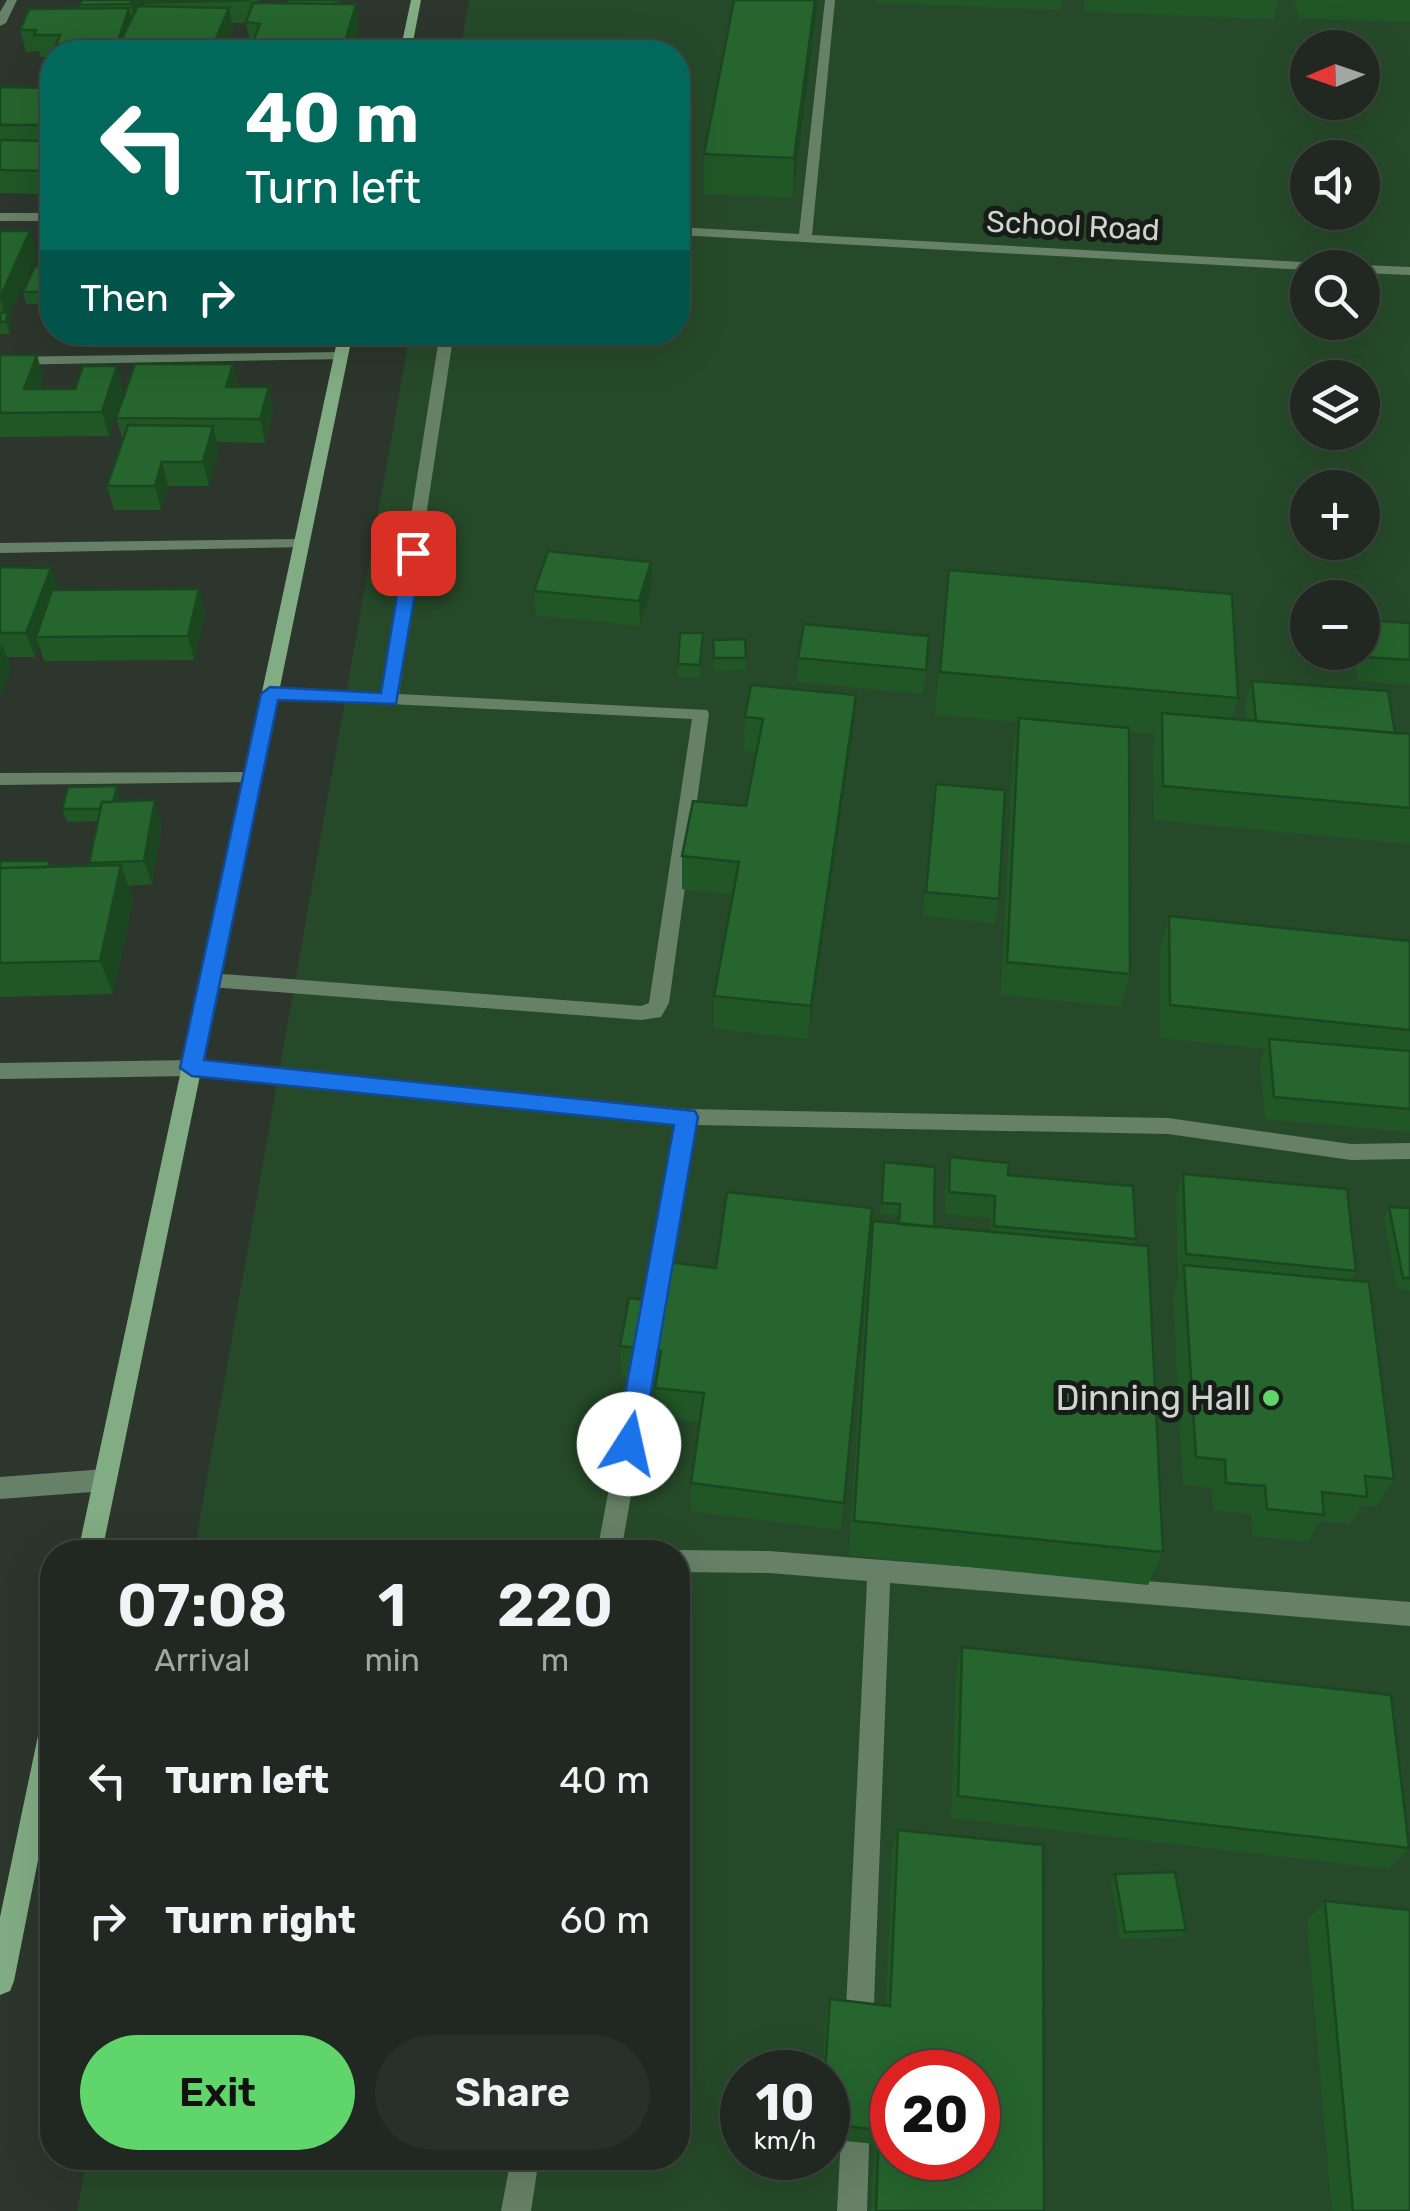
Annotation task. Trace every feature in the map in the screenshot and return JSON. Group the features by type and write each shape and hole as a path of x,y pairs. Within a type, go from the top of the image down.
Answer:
{"main road":[{"path":"407,40 416,0"},
{"path":"92,1540 343,345"},
{"path":"0,1981 40,1789"}],"lane":[{"path":"0,23 12,0"},
{"path":"805,239 830,0"},
{"path":"0,217 40,217"},
{"name":"School Road","path":"690,233 1290,265"},
{"path":"1380,270 1410,272"},
{"path":"390,700 445,345"},
{"path":"0,361 341,356"},
{"path":"0,548 301,544"},
{"path":"210,980 654,1012 662,985 701,714 270,694"},
{"path":"0,779 252,778"},
{"path":"0,1070 192,1068 687,1117 1168,1126 1350,1152 1410,1151"},
{"path":"612,1540 687,1117"},
{"path":"0,1488 105,1480"},
{"path":"690,1561 769,1562 1410,1614"},
{"path":"852,2211 878,1572"},
{"path":"516,2211 524,2170"}],"green space":[{"path":"469,0 1410,0 1410,2211 77,2211 85,2170 690,2170 690,1540 196,1540 408,345 690,345 690,40 462,40"}],"building":[{"path":"82,0 132,0 131,4 80,5"},
{"path":"144,0 250,0 143,3"},
{"path":"336,0 336,4 288,3"},
{"path":"734,0 815,0 794,158 704,154"},
{"path":"253,3 356,4 346,40 253,40 260,24 246,22"},
{"path":"138,6 229,8 215,40 121,40"},
{"path":"129,8 118,40 58,40 60,35 34,35 36,30 20,30 29,9"},
{"path":"0,87 40,88 40,125 0,125"},
{"path":"0,140 40,141 40,171 0,170"},
{"path":"0,231 30,231 0,298"},
{"path":"35,266 40,266 40,292 23,292"},
{"path":"8,312 6,322 0,322 0,313"},
{"path":"0,355 37,355 24,389 75,389 83,366 117,366 102,412 0,413"},
{"path":"135,364 233,364 226,387 269,387 260,419 116,418"},
{"path":"128,425 213,426 203,462 162,462 155,486 107,486"},
{"path":"548,551 651,562 639,601 534,591"},
{"path":"0,567 51,568 26,633 0,633"},
{"path":"949,570 1232,594 1238,698 940,672"},
{"path":"199,589 188,636 36,637 52,590"},
{"path":"1380,621 1410,623 1410,660 1380,658"},
{"path":"804,624 929,636 926,670 798,658"},
{"path":"680,633 703,633 700,665 678,664"},
{"path":"745,639 746,658 714,658 713,640"},
{"path":"1252,681 1388,691 1395,733 1256,721"},
{"path":"751,685 856,695 811,1006 714,996 739,862 682,856 693,801 746,806 763,719 745,717"},
{"path":"1162,713 1410,734 1410,808 1163,786"},
{"path":"1019,718 1129,728 1130,974 1007,962"},
{"path":"936,784 1005,790 999,899 926,892"},
{"path":"117,786 113,802 102,802 100,809 62,809 68,787"},
{"path":"155,800 144,861 89,863 102,802"},
{"path":"0,861 50,861 48,867 0,868"},
{"path":"121,865 100,961 0,963 0,868"},
{"path":"1169,916 1410,941 1410,1030 1170,1005"},
{"path":"1269,1039 1410,1051 1410,1109 1274,1097"},
{"path":"950,1157 1009,1163 1008,1175 1133,1186 1136,1239 994,1226 995,1196 949,1192"},
{"path":"884,1162 935,1167 934,1227 899,1224 900,1204 882,1203"},
{"path":"1183,1174 1347,1189 1356,1271 1186,1254"},
{"path":"727,1192 872,1208 844,1503 691,1483 704,1393 655,1388 661,1351 620,1346 629,1298 662,1302 669,1262 716,1268"},
{"path":"1389,1207 1410,1208 1410,1278 1403,1278"},
{"path":"873,1221 1148,1246 1163,1552 854,1521"},
{"name":"Dinning Hall","path":"1184,1265 1369,1282 1394,1479 1365,1476 1367,1497 1322,1492 1324,1515 1267,1509 1265,1486 1226,1483 1225,1460 1196,1457"},
{"path":"962,1647 1391,1695 1409,1848 958,1796"},
{"path":"898,1830 1043,1845 1044,2211 876,2211 877,2180 1000,2180 1000,2050 870,2050 870,2129 850,2127 850,2050 827,2050 830,1999 890,2006"},
{"path":"1175,1872 1186,1930 1125,1932 1115,1874"},
{"path":"1325,1901 1410,1910 1410,2211 1353,2211"}],"place":[{"name":"Dinning Hall","path":"1271,1398"}],"route":[{"path":"413,553 390,700 270,694 192,1068 687,1117 629,1444"}]}
